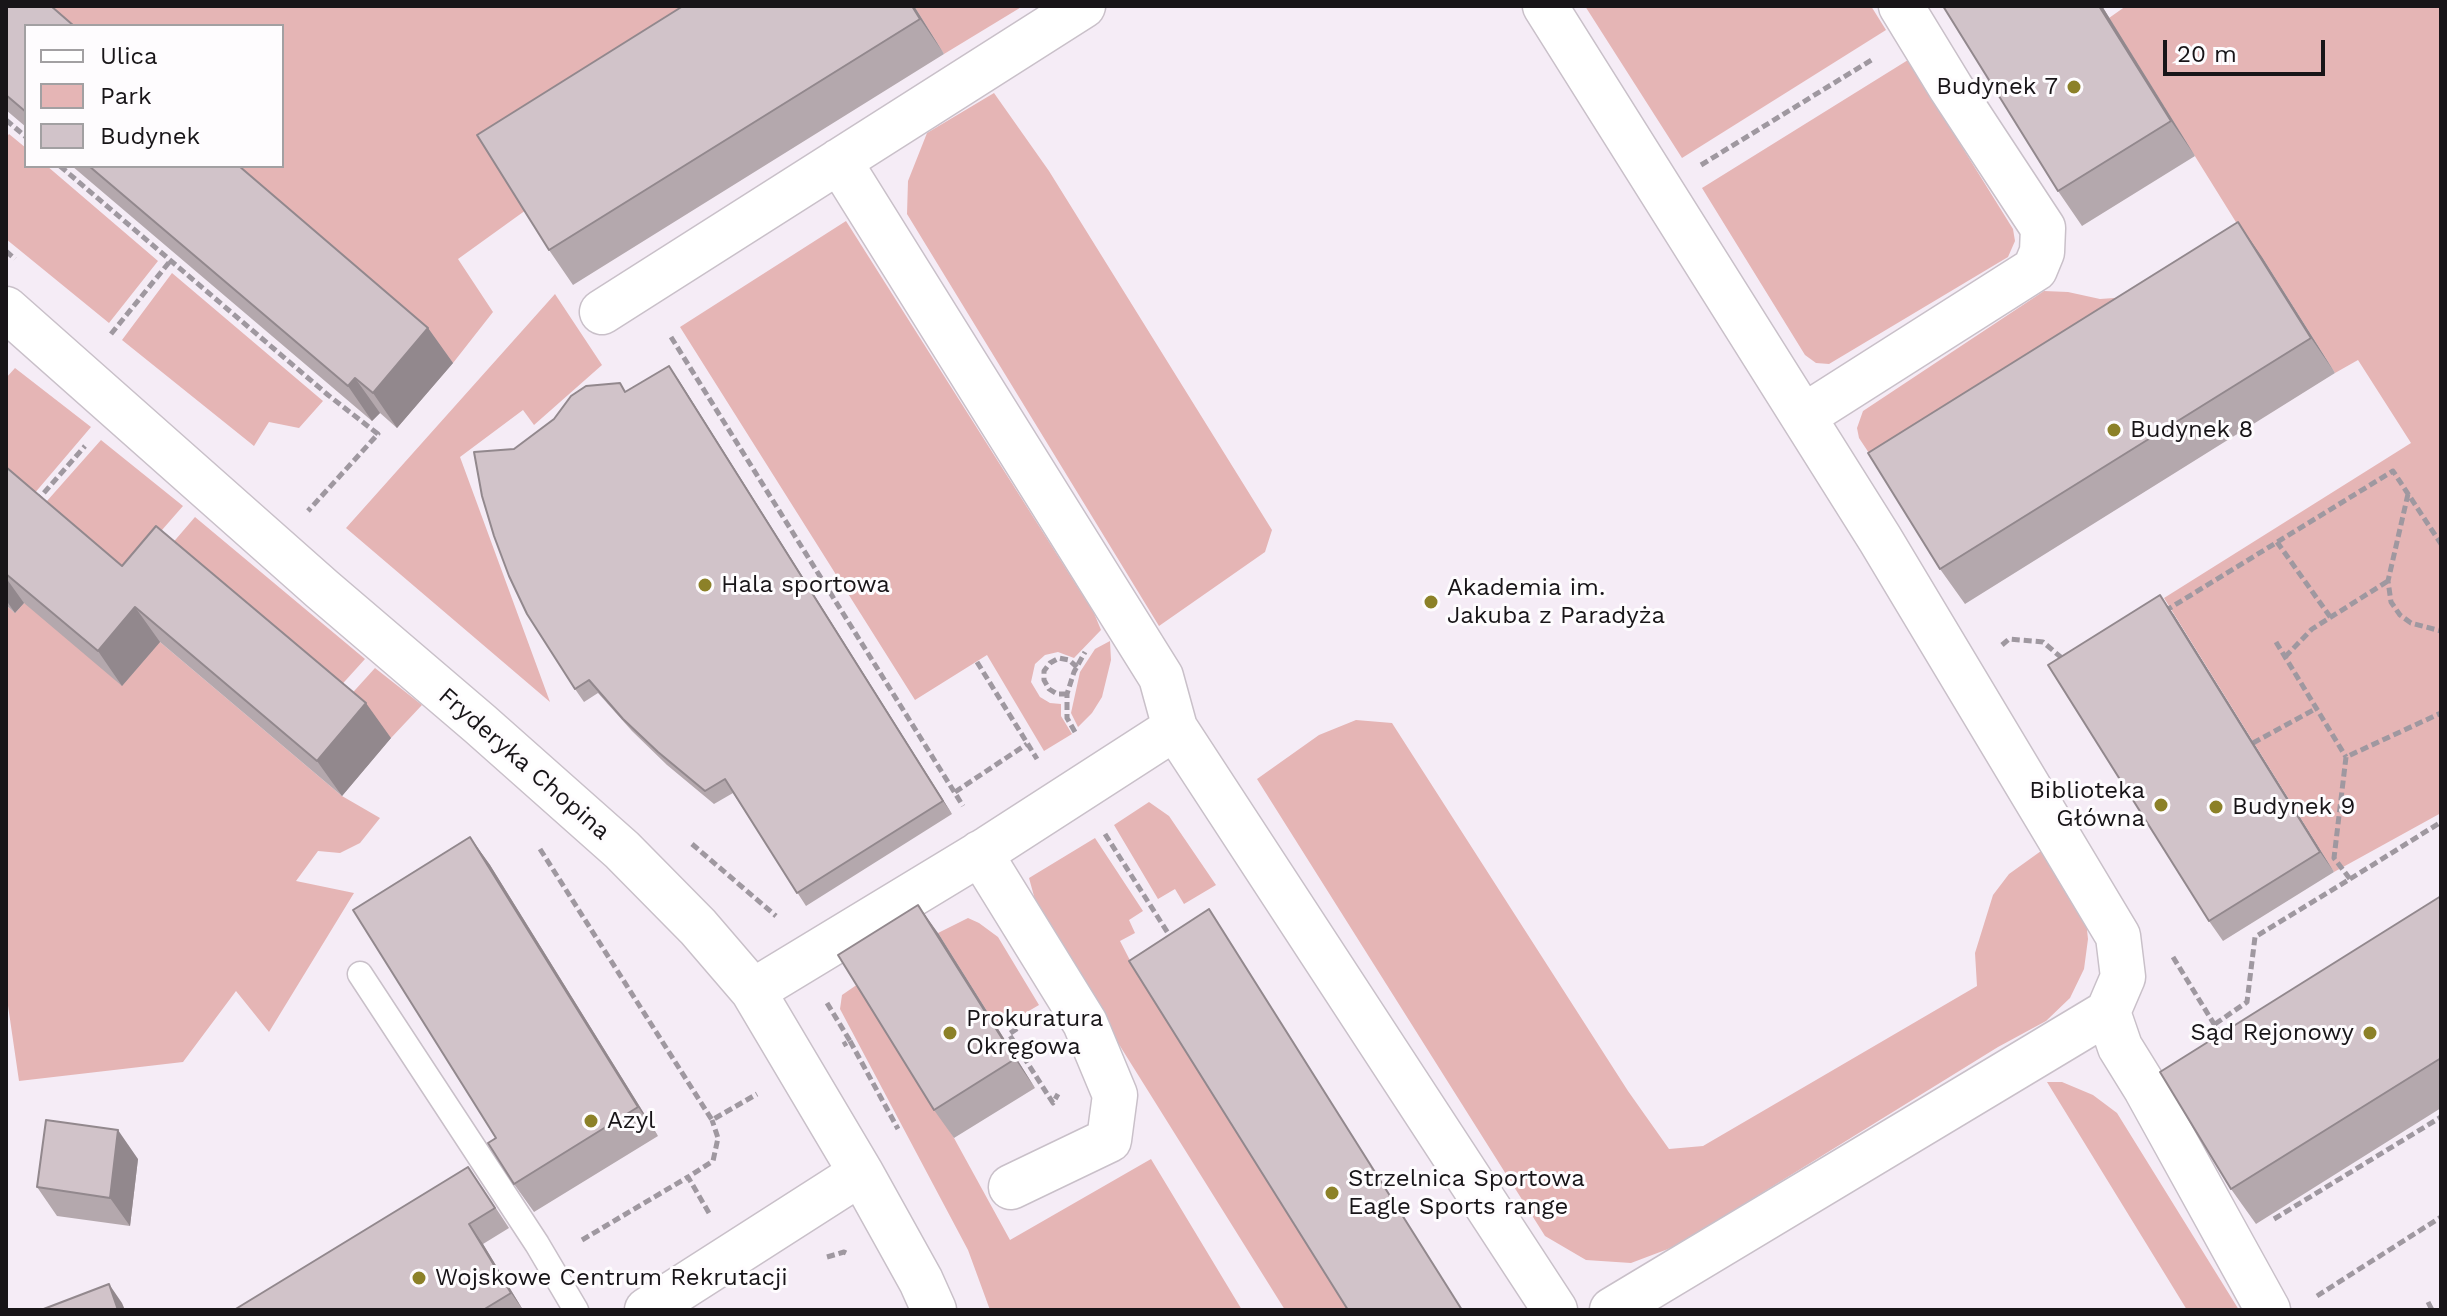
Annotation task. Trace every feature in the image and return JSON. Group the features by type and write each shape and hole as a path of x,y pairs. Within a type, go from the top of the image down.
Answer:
{"street":[{"path":"602,312 1083,6"},
{"path":"1545,6 1804,416 2118,936 2123,977 2108,1012 1612,1310"},
{"path":"1804,416 2035,269 2042,252 2043,228 1909,18"},
{"path":"839,161 1161,677 1175,728 1555,1310"},
{"name":"Fryderyka Chopina","path":"6,309 622,850 698,927 753,991 861,1173 934,1310"},
{"path":"753,991 984,851 1175,728"},
{"path":"984,851 1085,1023 1115,1095 1109,1140 1011,1187"},
{"path":"2108,1012 2120,1047 2162,1079 2268,1310"},
{"path":"647,1310 861,1173"}],"lane":[{"path":"360,974 576,1310"}],"path":[{"path":"1661,190 1909,18"},
{"path":"6,120 24,135"},
{"path":"62,168 378,434 308,512"},
{"path":"107,338 171,260"},
{"path":"671,337 955,793 984,851"},
{"path":"34,505 86,445"},
{"path":"2160,614 2393,471 2441,544"},
{"path":"2408,493 2388,581 2391,602 2400,615 2411,623 2441,631"},
{"path":"2277,542 2331,618"},
{"path":"2285,657 2312,629 2388,581"},
{"path":"1104,773 1067,718 1067,694 1084,654 1095,641 1125,618"},
{"path":"1995,649 2009,639 2043,642 2069,664"},
{"path":"2276,642 2346,757 2334,858 2350,879"},
{"path":"1067,694 1057,694 1049,689 1044,680 1044,671 1059,658 1069,660 1077,667"},
{"path":"977,662 1062,800"},
{"path":"2253,743 2317,708"},
{"path":"2346,757 2441,713"},
{"path":"955,793 1027,744"},
{"path":"2215,1024 2247,1002 2255,937 2441,822"},
{"path":"1099,823 1176,945"},
{"path":"830,1009 835,997"},
{"path":"1030,1020 1009,1034 1053,1103 1059,1092"},
{"path":"2262,1226 2441,1117"},
{"path":"547,1261 688,1177"},
{"path":"2311,1300 2441,1217"},
{"path":"2428,1302 2432,1310"}],"green space":[{"path":"6,6 764,6 526,210 458,259 493,312 453,363 224,168 284,168 284,24 24,24 24,29 6,52"},
{"path":"914,6 1023,6 944,54"},
{"path":"1585,6 1871,6 1886,30 1682,158"},
{"path":"2126,6 2441,6 2441,813 2334,872 2164,598 2411,443 2358,360 2335,373 2262,257 1892,488 1859,438 1857,428 1863,411 2044,291 2068,292 2100,299 2128,297 2239,227 2109,18"},
{"path":"1908,60 2013,229 2015,241 2008,257 1829,364 1816,363 1805,355 1702,188"},
{"path":"994,93 1049,171 1272,530 1265,552 1159,626 907,214 908,181 927,133"},
{"path":"9,134 24,146 24,168 49,168 158,261 109,323 6,239 6,138"},
{"path":"846,221 1094,613 1101,630 1074,658 1058,652 1045,655 1035,664 1031,682 1040,697 1050,703 1061,704 1061,716 1072,734 1044,751 987,655 915,700 680,327"},
{"path":"172,273 323,401 299,428 269,422 254,446 122,340"},
{"path":"555,294 602,365 534,425 523,410 460,457 550,702 346,528"},
{"path":"15,368 91,427 28,501 6,482 6,378"},
{"path":"101,440 183,506 120,578 39,510"},
{"path":"195,517 365,659 336,691 133,589"},
{"path":"24,603 160,642 342,796 380,818 360,843 340,853 318,851 296,881 354,893 269,1032 236,991 183,1062 19,1081 6,992 6,605 15,613"},
{"path":"1110,641 1111,660 1102,697 1078,727 1071,713 1080,672 1095,649"},
{"path":"375,668 422,705 391,738 346,700"},
{"path":"1356,720 1392,723 1628,1091 1669,1149 1703,1146 1977,986 1975,953 1993,895 2009,874 2041,851 2085,911 2088,939 2084,969 2070,998 2046,1021 1998,1047 1676,1246 1631,1263 1586,1260 1545,1236 1257,779 1319,735"},
{"path":"1149,802 1169,816 1216,885 1184,904 1175,889 1158,899 1114,825"},
{"path":"1095,838 1143,911 1129,920 1135,933 1120,941 1136,972 1349,1310 1285,1310 1040,918 1029,878"},
{"path":"968,918 998,937 1039,1005 998,1029 938,933"},
{"path":"858,984 954,1138 1010,1240 1151,1159 1242,1310 990,1310 968,1250 840,1009 842,995"},
{"path":"2047,1082 2062,1082 2093,1095 2117,1113 2239,1310 2187,1310"}],"building":[{"path":"6,6 51,6 72,24 24,24 24,110 6,95"},
{"path":"683,6 912,6 920,19 549,250 477,135"},
{"name":"Budynek 7","path":"1943,6 2099,6 2171,121 2058,191"},
{"path":"91,168 241,168 428,328 373,393 355,378 348,386"},
{"name":"Budynek 8","path":"2238,222 2311,338 1940,569 1868,453"},
{"name":"Hala sportowa","path":"669,366 943,801 797,893 725,779 705,791 623,719 589,680 575,689 527,614 509,576 482,496 474,452 514,449 554,419 571,396 586,386 620,383 625,392"},
{"path":"6,467 122,566 156,526 366,703 317,761 135,607 98,651 6,574"},
{"name":"Budynek 9","path":"2160,595 2320,852 2209,921 2048,665"},
{"path":"470,837 638,1107 514,1184 488,1143 496,1138 353,910"},
{"path":"2441,896 2441,1058 2231,1189 2160,1072"},
{"path":"918,905 1015,1059 934,1110 838,955"},
{"name":"Strzelnica Sportowa Eagle Sports range","path":"1209,909 1462,1310 1348,1310 1129,961"},
{"path":"46,1120 118,1130 110,1198 37,1187"},
{"name":"Wojskowe Centrum Rekrutacji","path":"468,1167 495,1208 469,1224 511,1293 483,1310 234,1310"},
{"path":"109,1284 118,1310 41,1310"}],"place":[{"name":"Budynek 7","path":"2074,87"},
{"name":"Budynek 8","path":"2114,430"},
{"name":"Hala sportowa","path":"705,585"},
{"name":"Akademia im. Jakuba z Paradyża","path":"1431,602"},
{"name":"Biblioteka Główna","path":"2161,805"},
{"name":"Budynek 9","path":"2216,807"},
{"name":"Prokuratura Okręgowa","path":"950,1033"},
{"name":"Sąd Rejonowy","path":"2370,1033"},
{"name":"Azyl","path":"591,1121"},
{"name":"Strzelnica Sportowa Eagle Sports range","path":"1332,1193"},
{"name":"Wojskowe Centrum Rekrutacji","path":"419,1278"}]}
